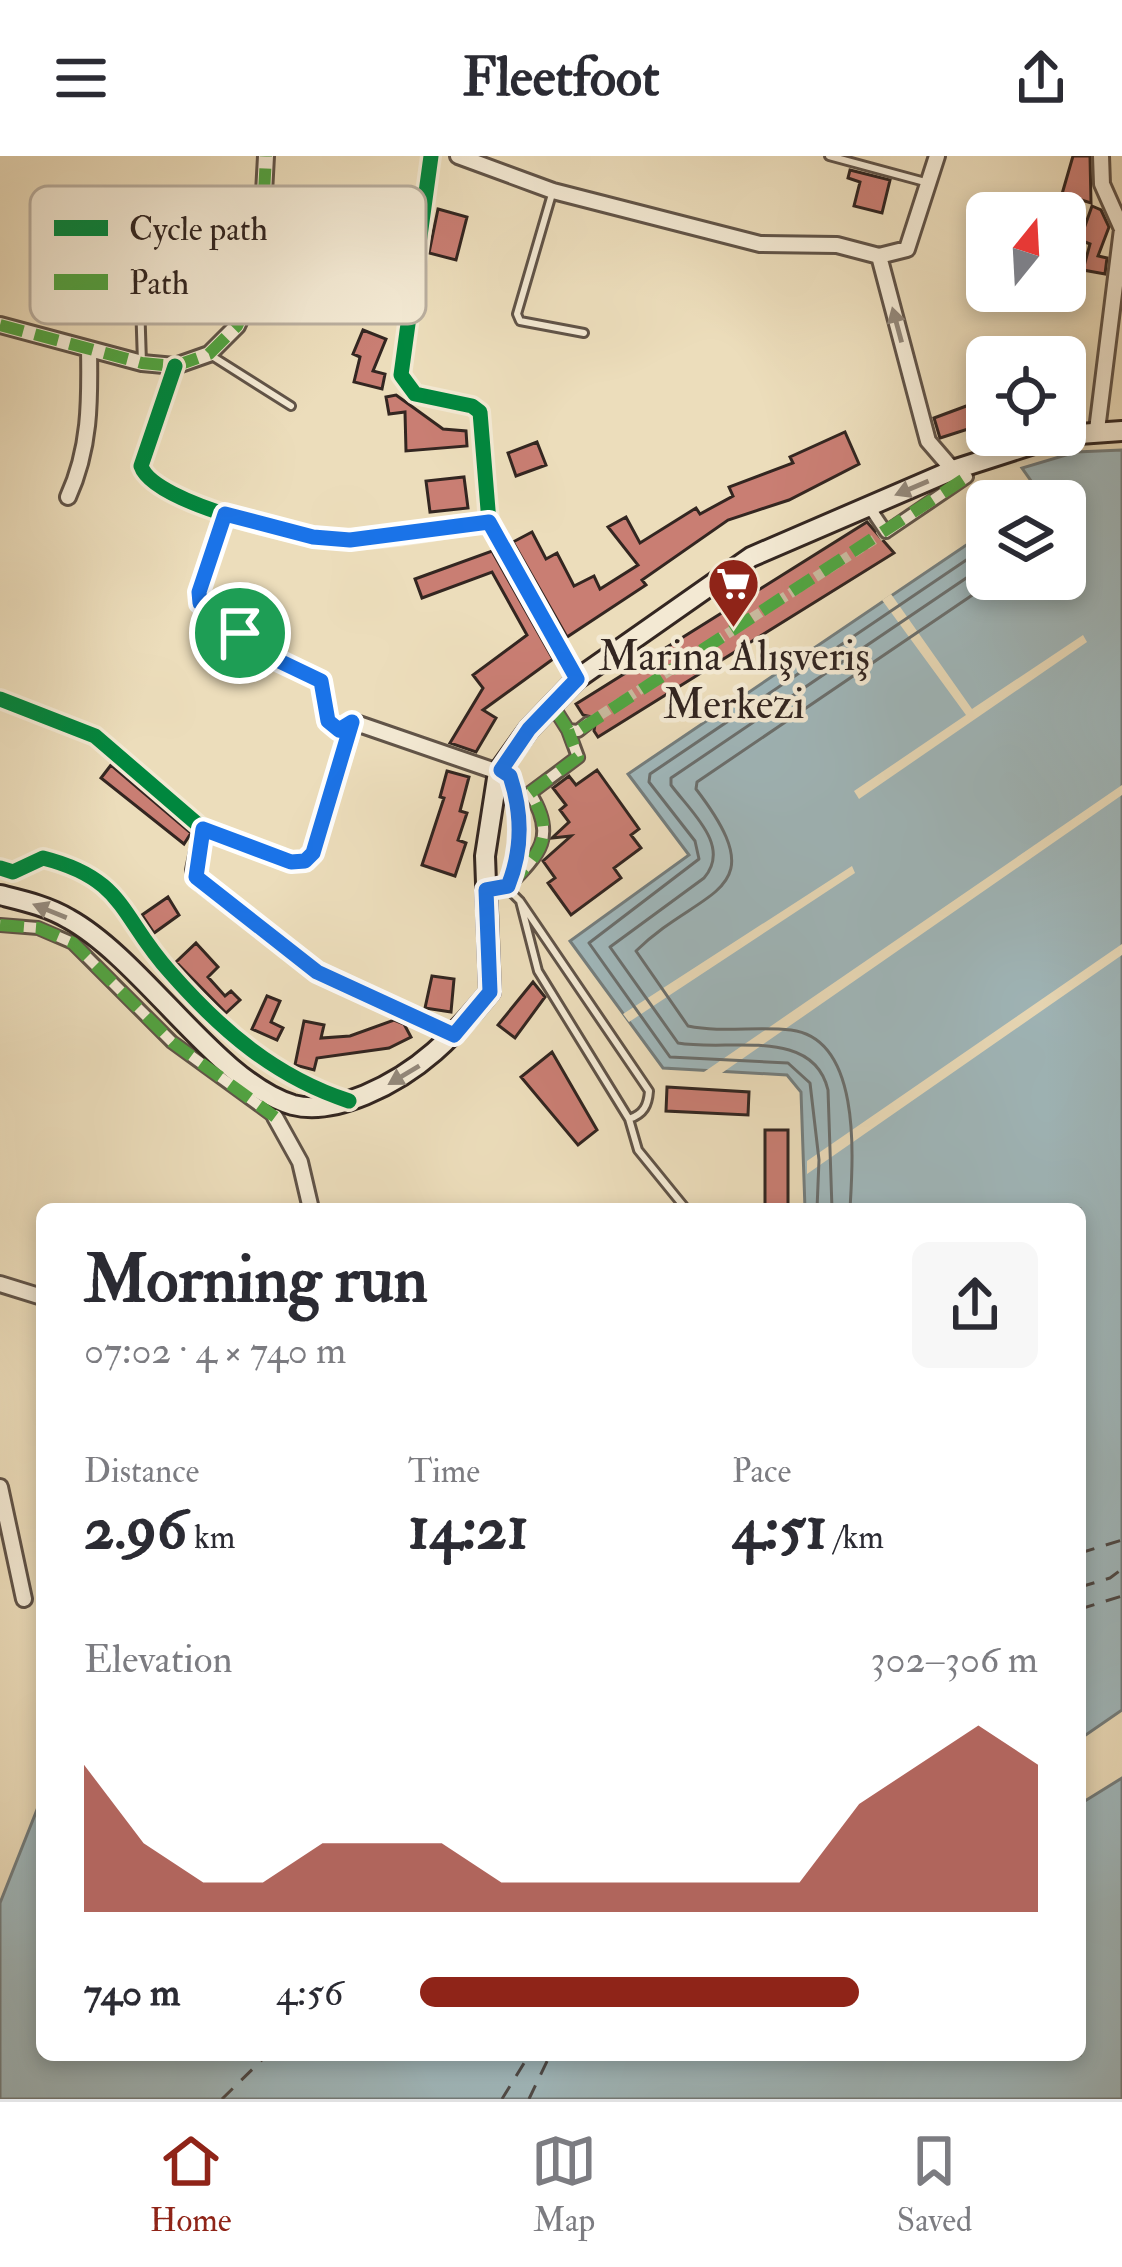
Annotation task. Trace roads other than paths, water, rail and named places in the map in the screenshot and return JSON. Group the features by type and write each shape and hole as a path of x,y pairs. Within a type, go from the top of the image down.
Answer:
{"main road":[{"path":"1086,432 1122,431"},
{"path":"0,895 40,905 100,939 242,1075 278,1099 317,1107 349,1102 401,1080 454,1035 490,992 500,888 484,856 499,771 529,729 577,679 751,556 1008,456"}],"street":[{"path":"264,186 266,156"},
{"path":"426,192 431,156"},
{"path":"458,156 502,164 553,191 760,244 837,244 879,256 907,249 937,156"},
{"path":"1096,430 1122,229 1102,184 1101,156"},
{"path":"872,512 886,532 960,474 928,441 879,256"},
{"path":"0,326 142,363 176,366 209,354 238,324"},
{"path":"408,324 401,375 415,394 472,406 480,412 489,522 577,679"},
{"path":"68,497 88,430 89,350"},
{"path":"176,366 141,466 151,483 225,514 313,537 350,540 489,522"},
{"path":"225,514 199,592 200,603 275,659 321,681 328,721 339,730 352,722"},
{"path":"0,699 95,736 203,829 291,862 305,861 313,853 352,722"},
{"path":"500,888 537,857 545,817 530,793 578,757 556,711"},
{"path":"352,722 499,771"},
{"path":"568,730 588,723"},
{"path":"203,829 194,870 201,883 317,972 454,1035"},
{"path":"0,868 13,872 43,858 93,876 112,889 166,969 232,1036 300,1085 349,1102"},
{"path":"0,926 38,928 73,943 172,1042 275,1117 300,1162 310,1203"},
{"path":"0,1284 36,1295"},
{"path":"0,1487 24,1600"}],"lane":[{"path":"829,156 928,183"},
{"path":"553,191 517,314 520,321 584,333"},
{"path":"141,324 142,363"},
{"path":"209,354 291,406"},
{"path":"499,771 510,776 521,809 500,888 520,901 649,1091 648,1104 629,1119"},
{"path":"520,901 538,971 629,1119 638,1150 681,1203"}],"water":[{"path":"1122,450 1122,1710 1086,1735 1086,1203 805,1203 801,1092 787,1075 663,1068 570,941 689,855 628,774 966,545 966,600 1086,600 1086,480 1030,480 1022,468 1062,456 1086,456 1086,452"},
{"path":"1122,1778 1122,2099 0,2099 0,1903 36,1812 36,2061 1086,2061 1086,1800"}],"tunnel":[{"path":"588,723 886,532"}],"place":[{"name":"Marina Alışveriş Merkezi","path":"734,629"}]}
